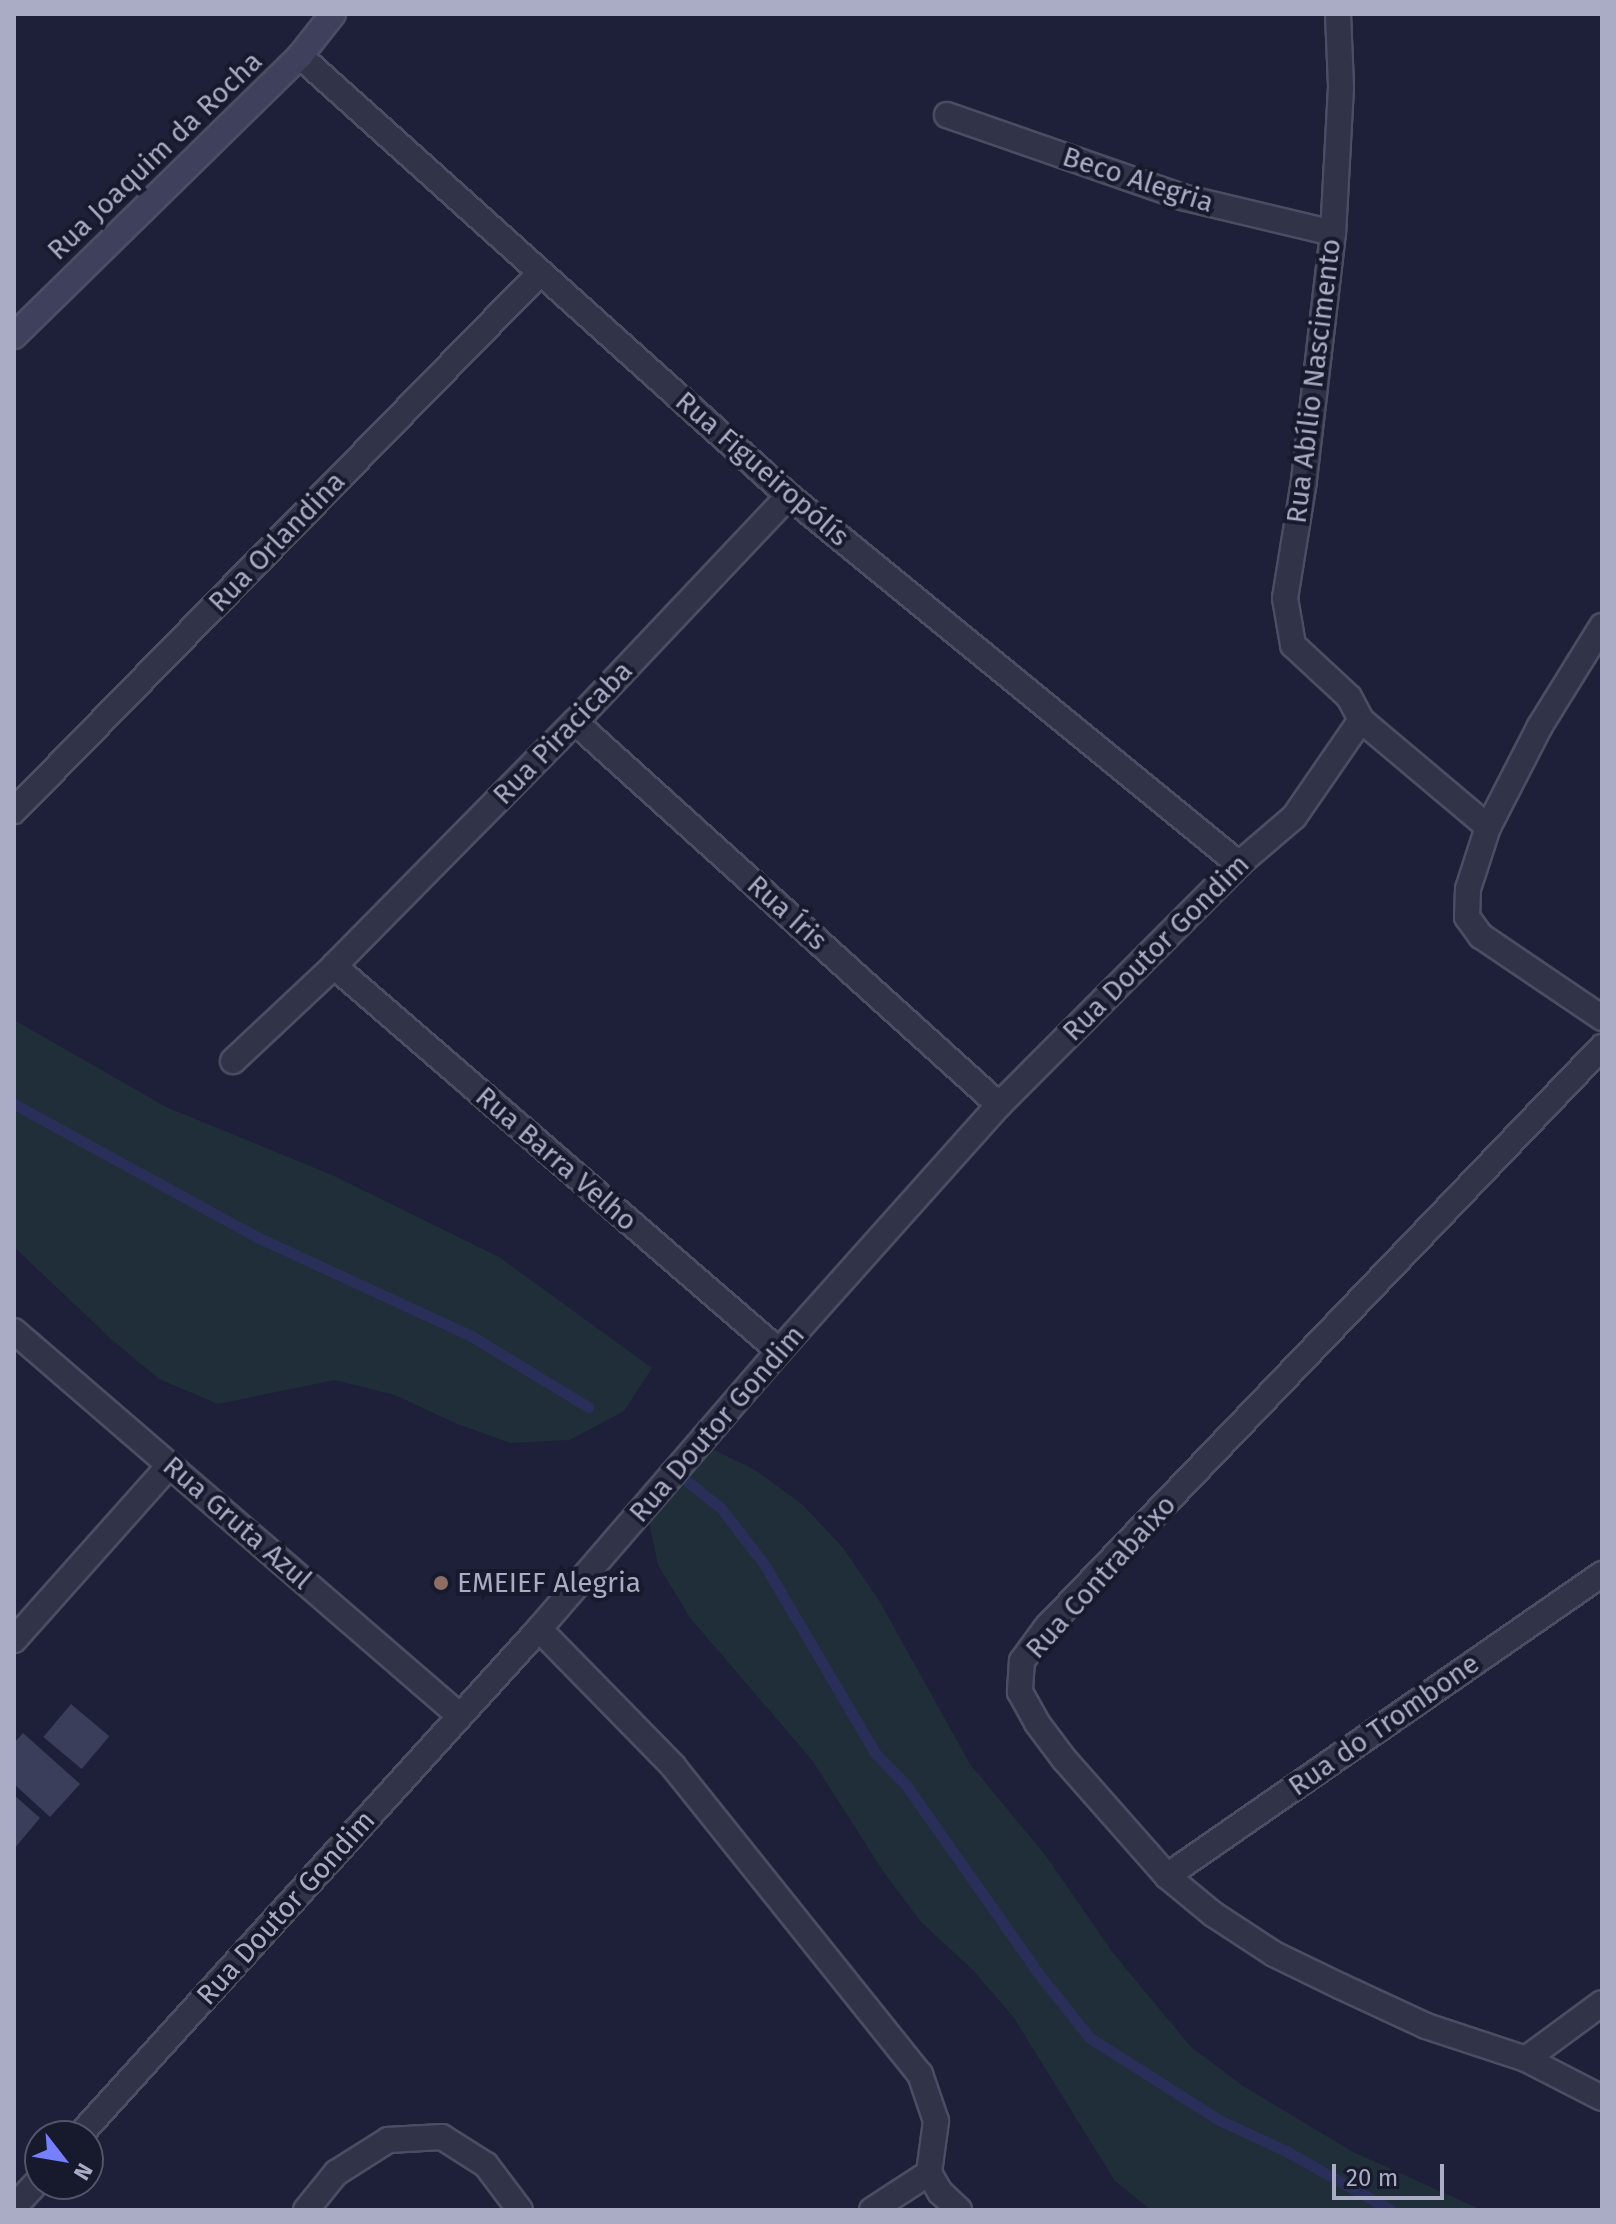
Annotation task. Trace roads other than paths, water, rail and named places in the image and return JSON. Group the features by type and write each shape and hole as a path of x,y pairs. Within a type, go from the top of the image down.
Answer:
{"street":[{"name":"Rua Joaquim da Rocha","path":"14,336 300,56 333,14"},
{"name":"Rua Abílio Nascimento","path":"1338,14 1341,87 1333,233 1304,481 1285,598 1293,645 1349,697 1361,720 1488,827"},
{"name":"Rua Figueiropólís","path":"300,56 789,496 1239,864"},
{"name":"Beco Alegria","path":"947,115 1182,197 1333,233"},
{"name":"Rua Orlandina","path":"14,811 540,273"},
{"name":"Rua Piracicaba","path":"233,1061 334,966 575,722 789,496"},
{"path":"1602,626 1540,726 1488,827 1468,889 1467,917 1481,936 1602,1018"},
{"name":"Rua Doutor Gondim","path":"94,2120 539,1629 779,1351 999,1105 1239,864 1294,817 1361,720"},
{"name":"Rua Íris","path":"575,722 999,1105"},
{"name":"Rua Barra Velho","path":"334,966 779,1351"},
{"name":"Rua Contrabaixo","path":"1602,1047 1046,1628 1022,1661 1020,1692 1037,1723 1167,1876 1213,1914 1274,1954 1426,2026 1526,2059 1602,2098"},
{"name":"Rua Gruta Azul","path":"14,1331 460,1716"},
{"path":"14,1640 170,1465"},
{"name":"Rua do Trombone","path":"1167,1876 1602,1574"},
{"path":"539,1629 673,1766 920,2074 936,2121 929,2173 940,2192 959,2210"},
{"path":"1526,2059 1602,2003"},
{"path":"306,2210 336,2173 388,2140 442,2137 486,2165 520,2210"},
{"path":"872,2210 929,2173"}],"waterway":[{"path":"14,1104 257,1237 473,1337 588,1407"},
{"path":"688,1482 721,1508 764,1564 876,1754 906,1785 1038,1973 1090,2038 1219,2120 1286,2151 1391,2210"}],"place":[{"name":"EMEIEF Alegria","path":"441,1583"}]}
